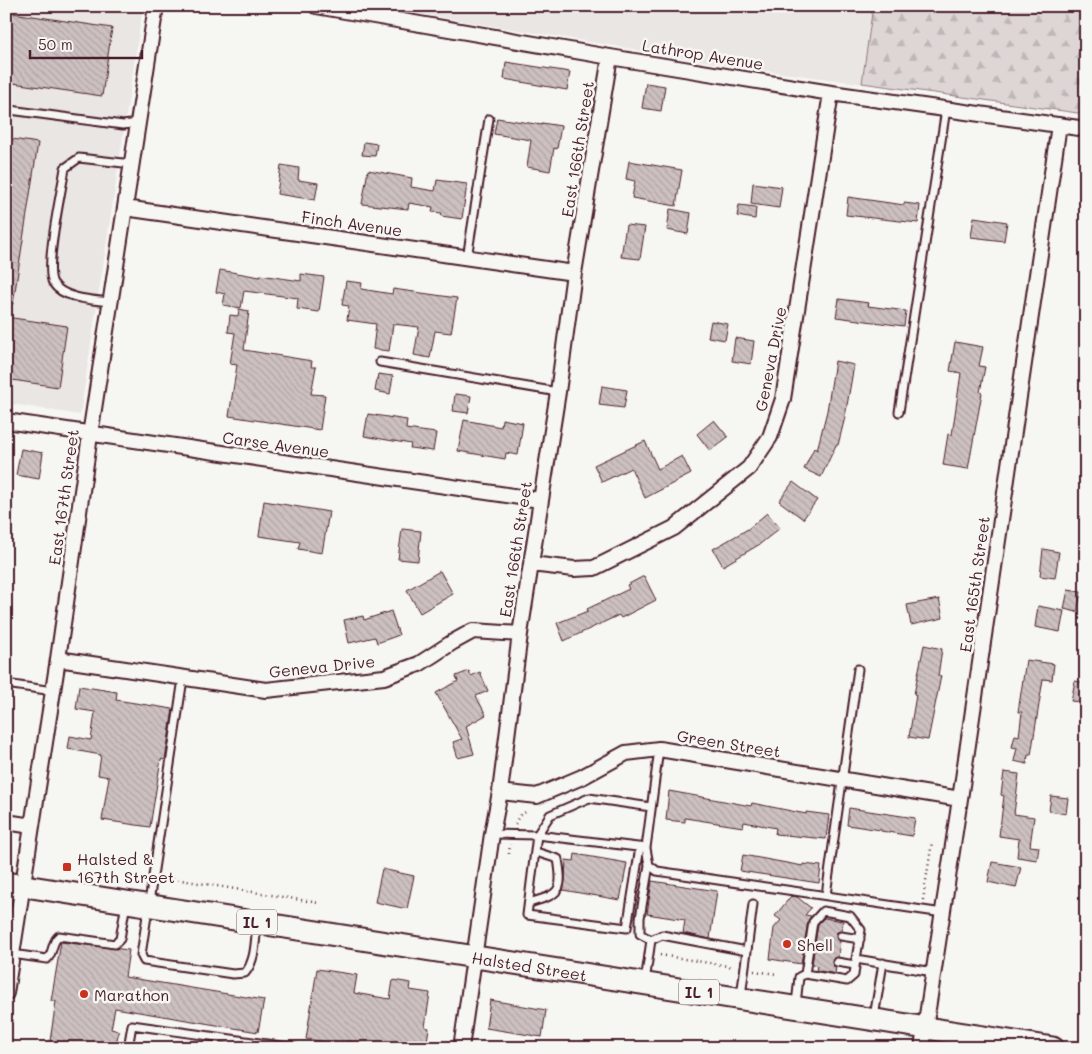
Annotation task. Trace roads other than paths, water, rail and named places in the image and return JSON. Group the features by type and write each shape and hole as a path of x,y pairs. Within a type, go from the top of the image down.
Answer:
{"main road":[{"name":"Halsted Street","path":"15,884 874,1020 923,1038 1053,1048"}],"street":[{"name":"East 167th Street","path":"6,993 12,954 15,884 32,826 156,6"},
{"name":"Lathrop Avenue","path":"316,6 832,93 1086,129"},
{"name":"East 166th Street","path":"460,1048 500,792 520,634 558,392 574,273 610,57"},
{"name":"Geneva Drive","path":"531,564 574,569 594,568 674,528 749,468 770,437 783,399 832,93"},
{"name":"East 165th Street","path":"923,1038 1059,125"},
{"name":"Finch Avenue","path":"125,208 574,273"},
{"name":"Carse Avenue","path":"6,421 540,500"},
{"name":"Geneva Drive","path":"58,659 266,690 384,677 419,664 453,642 473,632 520,634"},
{"name":"Green Street","path":"500,792 537,796 582,777 626,753 659,749 960,799"},
{"path":"6,822 32,826"}],"lane":[{"path":"899,412 946,109"},
{"path":"10,110 124,125 138,123"},
{"path":"467,258 489,119"},
{"path":"110,302 70,296 53,284 49,271 56,220 65,168 79,158 132,164"},
{"path":"380,362 558,392"},
{"path":"826,895 858,669"},
{"path":"184,679 141,955 144,961 233,974 245,973 250,967 252,960 257,922"},
{"path":"6,684 53,691"},
{"path":"651,807 589,798 550,816 537,835 527,915 627,928 651,807 659,749"},
{"path":"492,834 537,835 643,847"},
{"path":"643,847 649,865 640,918 640,934 651,940"},
{"path":"529,903 554,895 558,890 560,872 558,859 536,852"},
{"path":"649,865 657,871 943,913"},
{"path":"12,954 47,959 50,957 54,940 58,936 115,944 120,939 126,902"},
{"path":"741,999 753,904"},
{"path":"795,1007 799,978 805,974 848,980 854,975 861,930 850,916 823,911 813,922 805,974"},
{"path":"812,932 821,933"},
{"path":"651,940 662,935 747,951"},
{"path":"841,936 860,939"},
{"path":"645,984 651,940"},
{"path":"808,958 817,959"},
{"path":"837,962 883,964 934,972"},
{"path":"874,1020 883,964"},
{"path":"128,1048 132,1025 294,1048"}],"place":[{"name":"Halsted & 167th Street","path":"67,867"},
{"name":"Shell","path":"787,944"},
{"name":"Marathon","path":"84,994"}]}
